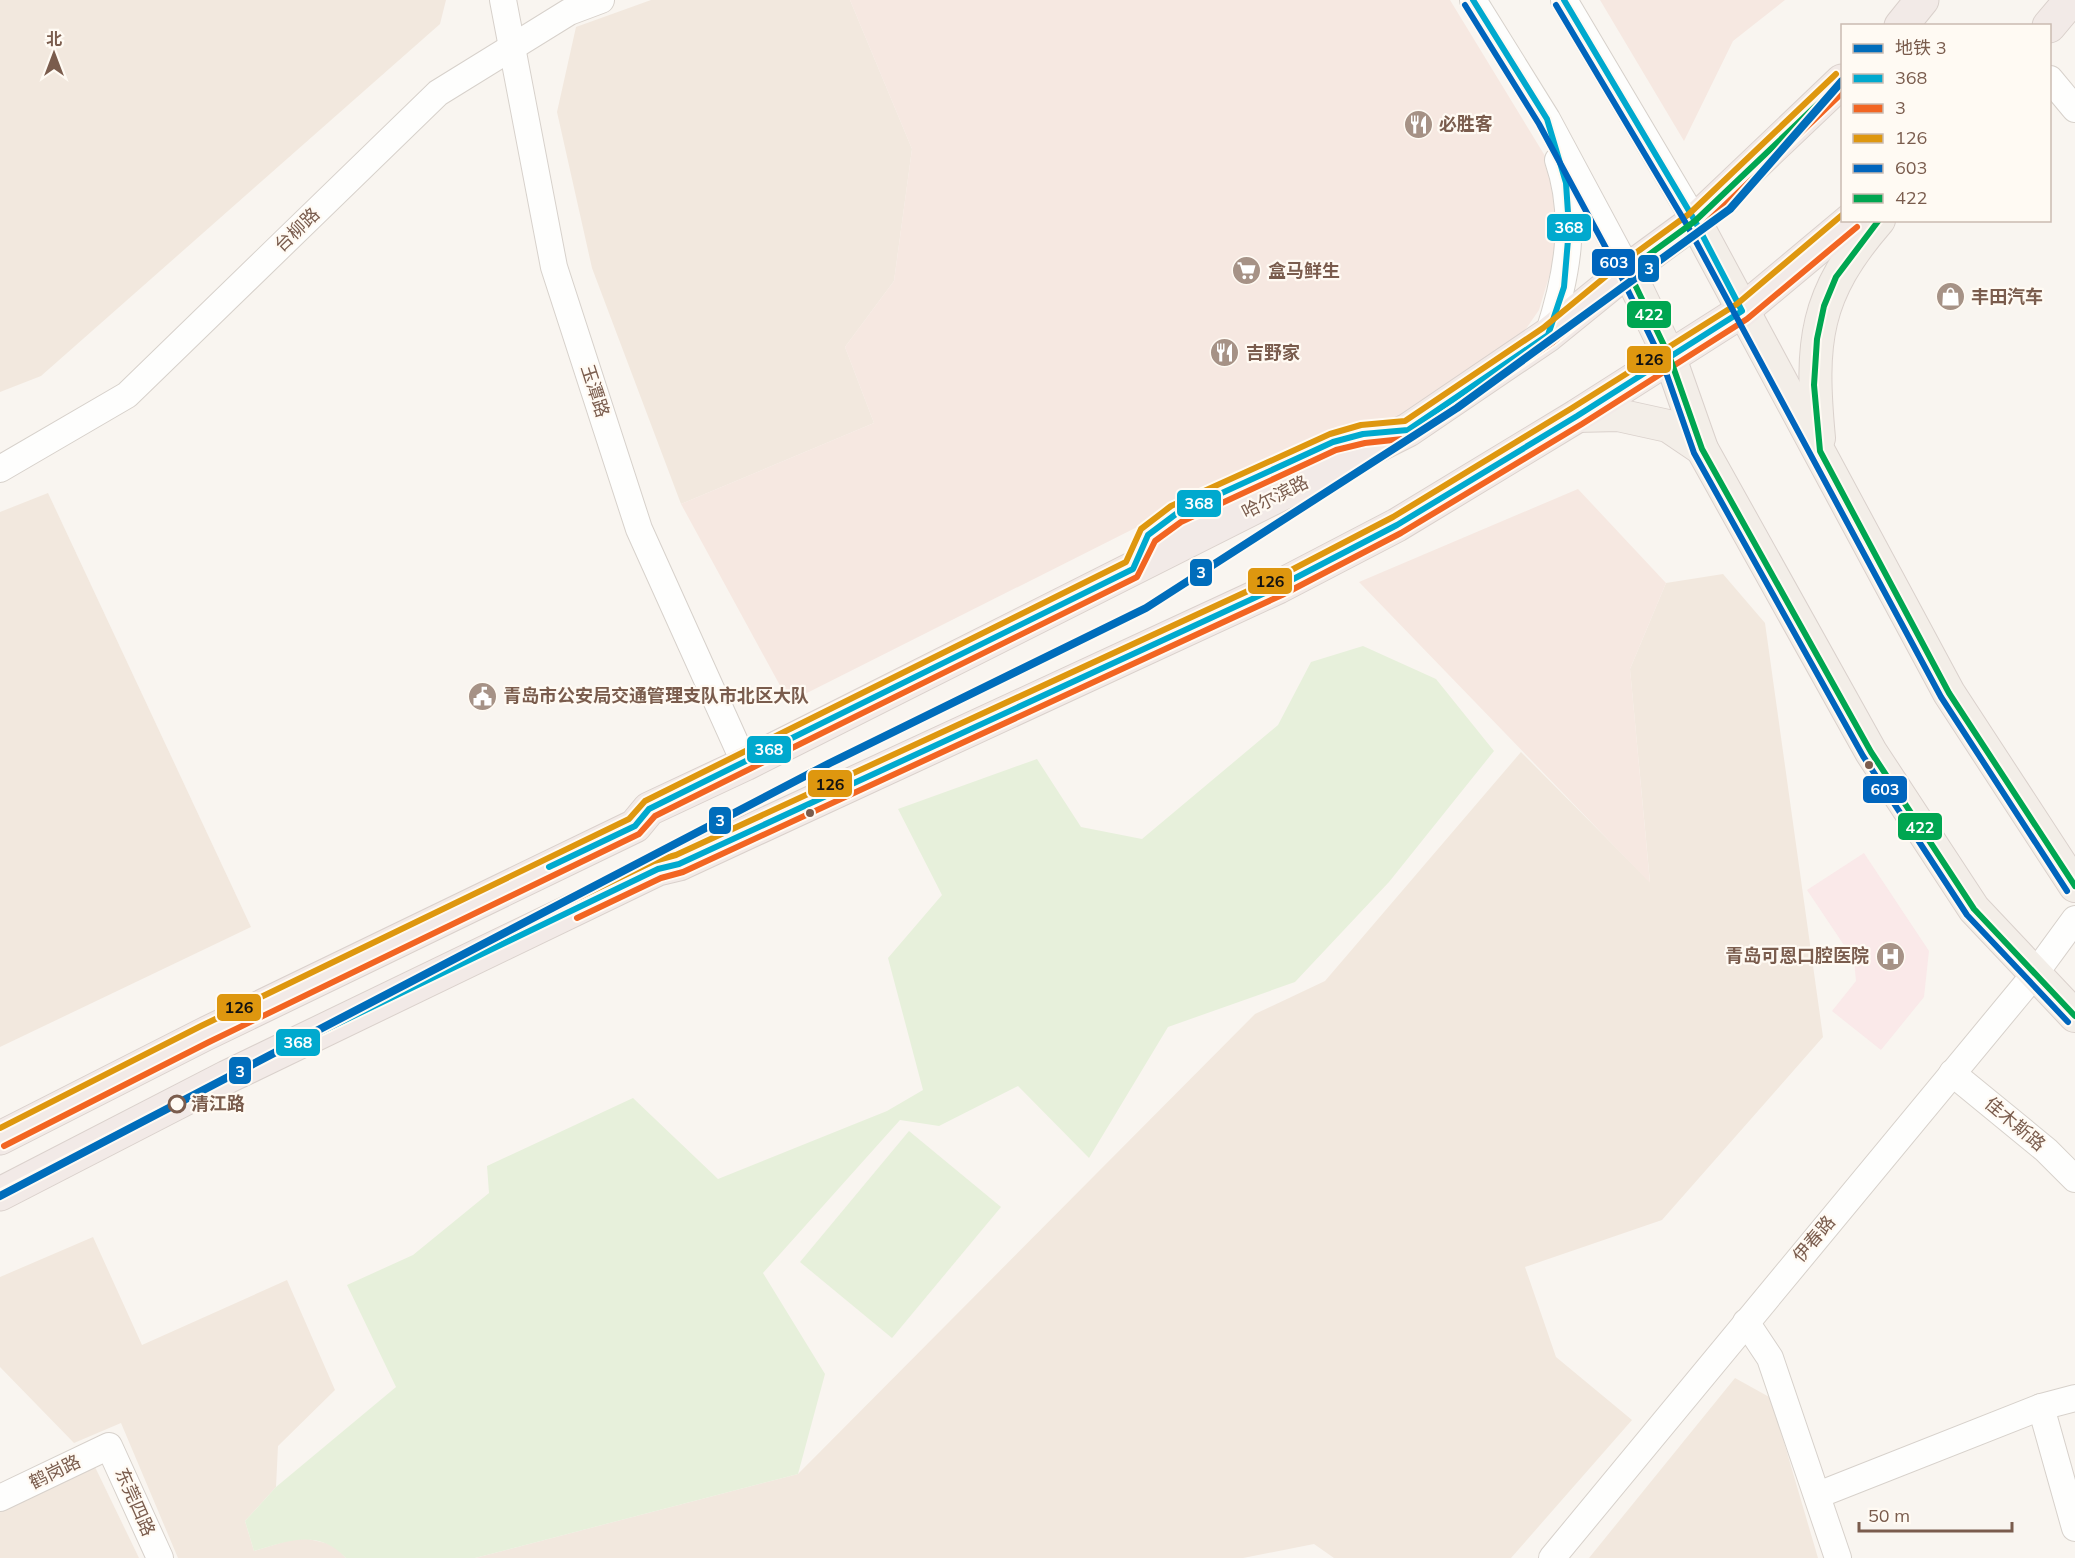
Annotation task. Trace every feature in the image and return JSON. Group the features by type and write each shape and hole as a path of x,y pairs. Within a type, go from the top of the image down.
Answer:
{"highway":[{"path":"1903,24 1922,0"},
{"path":"2051,24 2071,0"},
{"path":"1695,221 1841,82"},
{"name":"哈尔滨路","path":"0,1138 205,1034 635,826 649,809 745,764 1408,430 1548,334 1628,270 1695,221"},
{"path":"0,1194 227,1077 658,869 679,864 1278,586 1396,525 1670,358 1742,311 1849,222"}],"main road":[{"path":"1695,221 1949,693 2075,886"},
{"path":"1820,451 1814,385 1817,339 1824,306 1836,277 1857,246 1877,222"},
{"path":"1628,270 1670,358 1702,449 1871,752 1974,909 2075,1016"},
{"path":"1576,416 1618,415 1668,426 1702,449"}],"street":[{"name":"玉潭路","path":"502,0 554,267 639,529 745,764"},
{"name":"台柳路","path":"0,469 127,395 438,93 569,12 601,0"},
{"path":"1473,0 1547,119 1628,270"},
{"path":"1564,0 1695,221"},
{"path":"2051,81 2075,109"},
{"path":"1547,119 1566,183 1569,228 1564,287 1548,334"},
{"name":"伊春路","path":"1552,1558 2034,975 2075,919"},
{"name":"佳木斯路","path":"1952,1072 2046,1149 2075,1179"},
{"path":"1746,1323 1770,1358 1838,1558"},
{"path":"1818,1495 2041,1407 2075,1398"},
{"path":"2041,1407 2075,1528"},
{"name":"鹤岗路","path":"0,1498 110,1446"},
{"name":"东莞四路","path":"110,1446 160,1558"}],"shaded area":[{"path":"0,0 446,0 440,24 41,376 0,392"},
{"path":"651,0 850,0 912,149 894,281 845,347 874,423 681,504 592,268 557,112 576,27"},
{"path":"850,0 1450,0 1553,169 1561,237 1539,310 1510,352 1424,414 1338,426 789,702 681,504 874,423 845,347 894,281 912,149"},
{"path":"1600,0 1785,0 1733,41 1684,141"},
{"path":"1578,489 1666,583 1630,669 1650,883 1359,582"},
{"path":"48,493 251,927 0,1047 0,512"},
{"path":"1723,574 1765,623 1823,1037 1662,1220 1525,1267 1556,1357 1632,1420 1511,1558 1334,1558 1314,1544 1243,1558 475,1558 798,1474 1255,1014 1325,981 1521,752 1650,882 1630,669 1666,583"},
{"name":"青岛可恩口腔医院","path":"1864,853 1929,951 1924,997 1881,1050 1832,1011 1856,981 1854,960 1807,890"},
{"path":"93,1237 142,1345 287,1280 335,1390 278,1446 276,1487 245,1521 254,1551 300,1537 334,1545 346,1558 178,1558 121,1423 74,1443 0,1367 0,1277"},
{"path":"1735,1378 1771,1398 1818,1558 1589,1558"},
{"path":"95,1467 139,1558 0,1558 0,1512"}],"green space":[{"path":"1363,646 1436,679 1494,751 1389,882 1295,982 1168,1027 1089,1158 1018,1086 939,1126 900,1120 763,1273 825,1374 798,1474 475,1558 346,1558 325,1543 314,1540 291,1541 254,1551 245,1521 276,1487 396,1387 347,1285 413,1255 489,1193 487,1166 633,1098 718,1179 887,1111 923,1090 888,958 942,895 898,809 1037,759 1081,827 1142,839 1278,725 1311,662"},
{"path":"909,1131 1001,1207 892,1338 800,1262"}],"metro line":[{"name":"3","path":"0,1196 830,763 1146,608 1457,408 1730,209 1841,82"}],"transit line":[{"name":"368","path":"549,867 635,826 649,809 1133,569 1148,535 1176,514 1333,442 1363,434 1408,430 1548,335 1564,287 1569,228 1566,183 1547,119 1473,0"},
{"name":"368","path":"0,1194 227,1077 658,869 679,864 1278,587 1397,525 1577,416 1742,311 1695,221 1564,0"},
{"name":"603","path":"1465,5 1539,124 1620,274 1662,361 1694,453 1863,756 1967,915 2068,1022"},
{"name":"603","path":"1556,5 1687,225 1941,697 2067,891"},
{"name":"126","path":"0,1128 201,1026 629,819 645,801 1126,562 1141,529 1171,506 1330,434 1361,425 1405,421 1543,328 1622,263 1689,214 1836,74"},
{"name":"422","path":"1841,82 1695,221 1628,270 1670,358 1702,449 1871,752 1974,909 2075,1016"},
{"name":"3","path":"4,1146 209,1042 639,834 655,816 1137,577 1155,541 1181,522 1336,450 1365,443 1412,438 1553,342 1633,277 1701,228 1841,94"},
{"name":"126","path":"569,902 654,861 676,855 1274,579 1393,517 1737,304 1841,216"},
{"name":"422","path":"1877,222 1836,277 1824,306 1817,339 1814,385 1820,451 1949,693 2075,886"},
{"name":"3","path":"577,918 661,878 683,872 1282,595 1401,533 1582,424 1747,319 1857,227"}],"place":[{"name":"必胜客","path":"1418,124"},
{"name":"盒马鲜生","path":"1247,271"},
{"name":"丰田汽车","path":"1950,297"},
{"name":"吉野家","path":"1225,353"},
{"name":"青岛市公安局交通管理支队市北区大队","path":"482,696"},
{"name":"青岛可恩口腔医院","path":"1890,956"},
{"name":"清江路","path":"177,1104"}]}
